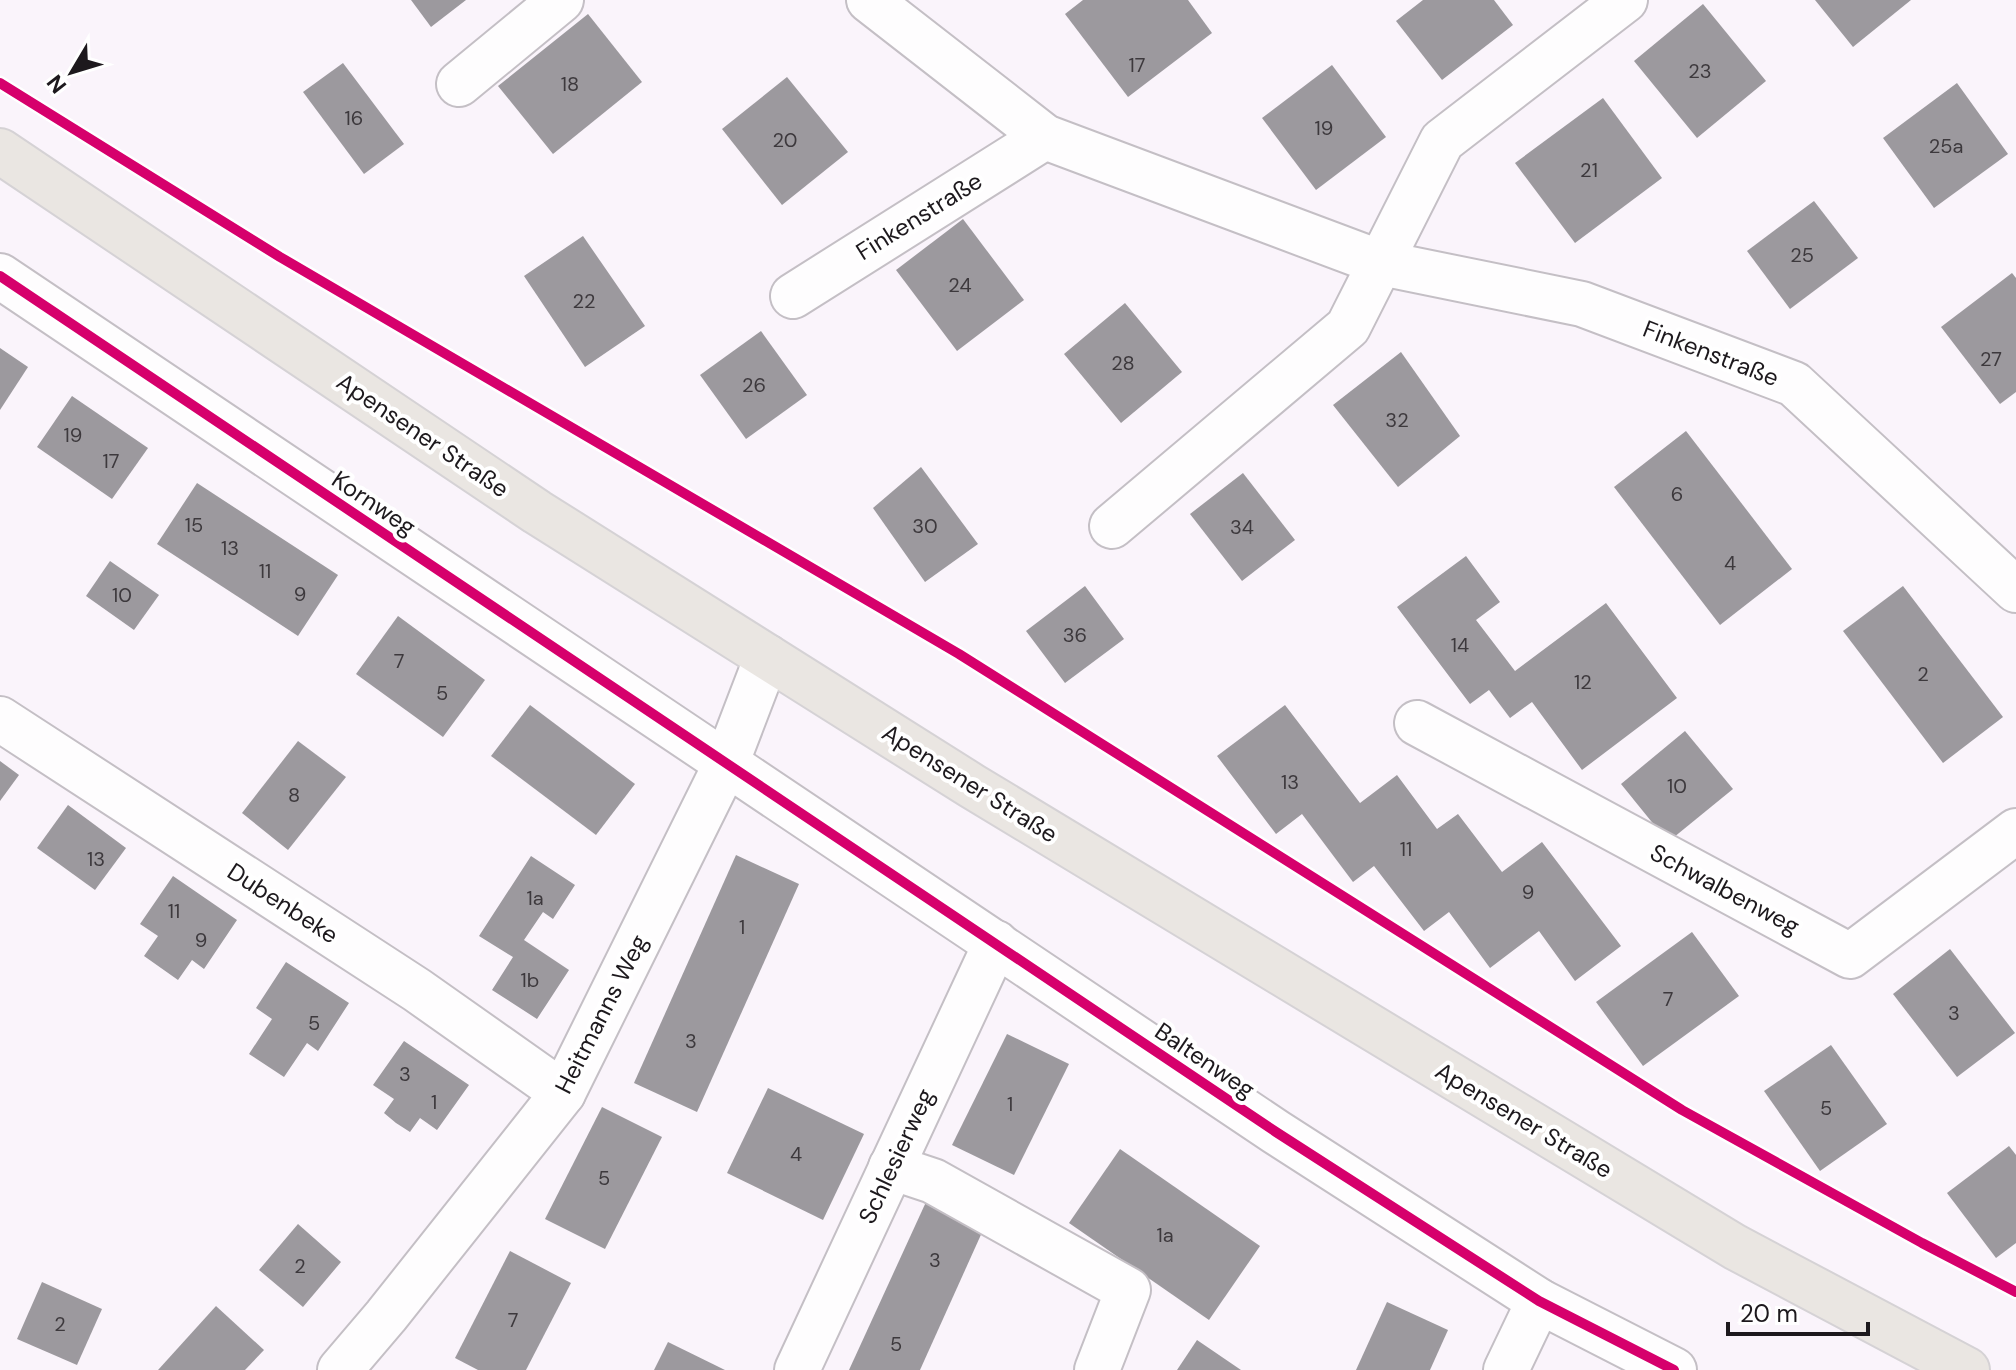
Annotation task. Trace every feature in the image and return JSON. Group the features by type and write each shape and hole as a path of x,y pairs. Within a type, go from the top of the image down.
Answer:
{"main road":[{"name":"Apensener Straße","path":"0,151 537,512 985,794 1735,1247 1967,1370"}],"street":[{"path":"459,84 561,0"},
{"name":"Finkenstraße","path":"869,0 1045,137 1381,263 1582,304 1794,384 2016,590"},
{"path":"1112,526 1348,327 1442,141 1625,0"},
{"name":"Finkenstraße","path":"793,296 1045,137"},
{"name":"Kornweg","path":"0,276 726,764"},
{"name":"Heitmanns Weg","path":"340,1370 563,1093 726,764 767,657"},
{"name":"Dubenbeke","path":"0,719 417,990 563,1093"},
{"name":"Schwalbenweg","path":"1417,723 1850,956 2016,831"},
{"name":"Baltenweg","path":"726,764 1289,1141 1539,1301 1674,1370"},
{"name":"Schlesierweg","path":"797,1370 996,943"},
{"path":"891,1167 933,1181 1128,1290 1097,1370"},
{"path":"1506,1370 1539,1301"}],"building":[{"path":"411,0 466,0 431,27"},
{"path":"1083,0 1188,0 1212,33 1128,97 1065,14"},
{"path":"1423,0 1494,0 1513,25 1442,80 1396,21"},
{"path":"1815,0 1911,0 1853,47"},
{"path":"1703,4 1766,81 1697,138 1634,61"},
{"path":"588,14 642,82 553,154 498,86"},
{"path":"343,63 404,144 364,174 303,92"},
{"path":"1332,65 1386,137 1316,190 1262,118"},
{"path":"787,77 848,152 782,205 722,129"},
{"path":"1957,83 2008,154 1934,208 1883,138"},
{"path":"1603,98 1662,178 1575,243 1515,163"},
{"path":"1814,201 1858,258 1790,309 1747,251"},
{"path":"963,219 1024,300 957,351 896,270"},
{"path":"583,236 645,326 585,367 524,276"},
{"path":"2012,273 2016,278 2016,392 2000,404 1941,327"},
{"path":"1125,303 1182,372 1121,423 1064,354"},
{"path":"761,331 807,395 746,439 700,375"},
{"path":"0,348 28,367 0,410"},
{"path":"1401,352 1460,436 1398,487 1333,405"},
{"path":"72,396 148,448 112,499 37,447"},
{"path":"1686,431 1792,569 1720,625 1614,487"},
{"path":"921,467 978,544 925,582 873,508"},
{"path":"1243,473 1295,540 1242,581 1190,514"},
{"path":"197,483 338,575 298,636 157,544"},
{"path":"1466,556 1500,602 1476,620 1515,671 1606,603 1677,698 1582,770 1532,702 1510,718 1489,690 1470,704 1397,607"},
{"path":"110,561 159,595 134,630 86,596"},
{"path":"1085,586 1124,639 1065,683 1026,631"},
{"path":"1903,586 2003,717 1943,763 1843,631"},
{"path":"398,616 485,680 443,737 356,674"},
{"path":"530,705 635,784 596,835 491,756"},
{"path":"1285,705 1360,803 1397,775 1437,829 1458,814 1502,872 1542,842 1621,946 1575,981 1539,931 1490,968 1449,912 1424,931 1374,866 1353,882 1302,814 1276,834 1217,756"},
{"path":"1685,731 1733,789 1668,842 1621,784"},
{"path":"298,741 346,777 288,850 242,813"},
{"path":"0,761 19,775 0,801"},
{"path":"68,805 126,848 95,890 37,848"},
{"path":"736,855 799,884 697,1112 634,1083"},
{"path":"531,856 575,885 553,919 543,912 524,940 569,970 537,1019 492,990 513,957 479,936"},
{"path":"173,876 237,920 204,969 192,960 178,980 144,956 158,936 140,924"},
{"path":"1692,932 1739,996 1643,1066 1596,1002"},
{"path":"1950,949 2015,1033 1957,1077 1893,994"},
{"path":"286,962 349,1003 318,1051 307,1043 284,1077 249,1054 272,1019 256,1008"},
{"path":"1007,1034 1069,1064 1014,1175 952,1145"},
{"path":"404,1041 469,1085 437,1130 420,1118 410,1132 396,1123 384,1113 394,1099 373,1085"},
{"path":"1831,1045 1887,1124 1820,1171 1764,1091"},
{"path":"768,1088 864,1134 823,1220 727,1173"},
{"path":"602,1107 662,1137 605,1249 545,1219"},
{"path":"2009,1146 2016,1155 2016,1243 1996,1258 1947,1193"},
{"path":"1120,1149 1260,1246 1209,1320 1069,1223"},
{"path":"926,1202 984,1228 920,1370 849,1370"},
{"path":"298,1224 341,1262 303,1307 259,1270"},
{"path":"510,1251 571,1283 526,1370 478,1370 455,1358"},
{"path":"42,1282 102,1309 77,1365 17,1339"},
{"path":"1387,1302 1448,1330 1430,1370 1356,1370"},
{"path":"216,1306 264,1350 245,1370 158,1370"},
{"path":"1197,1340 1241,1370 1177,1370"},
{"path":"668,1342 725,1370 654,1370"}],"cycle path":[{"path":"0,83 280,257 959,654 1682,1110 2016,1292"},
{"path":"0,276 1276,1132 1539,1301 1674,1370"}]}
